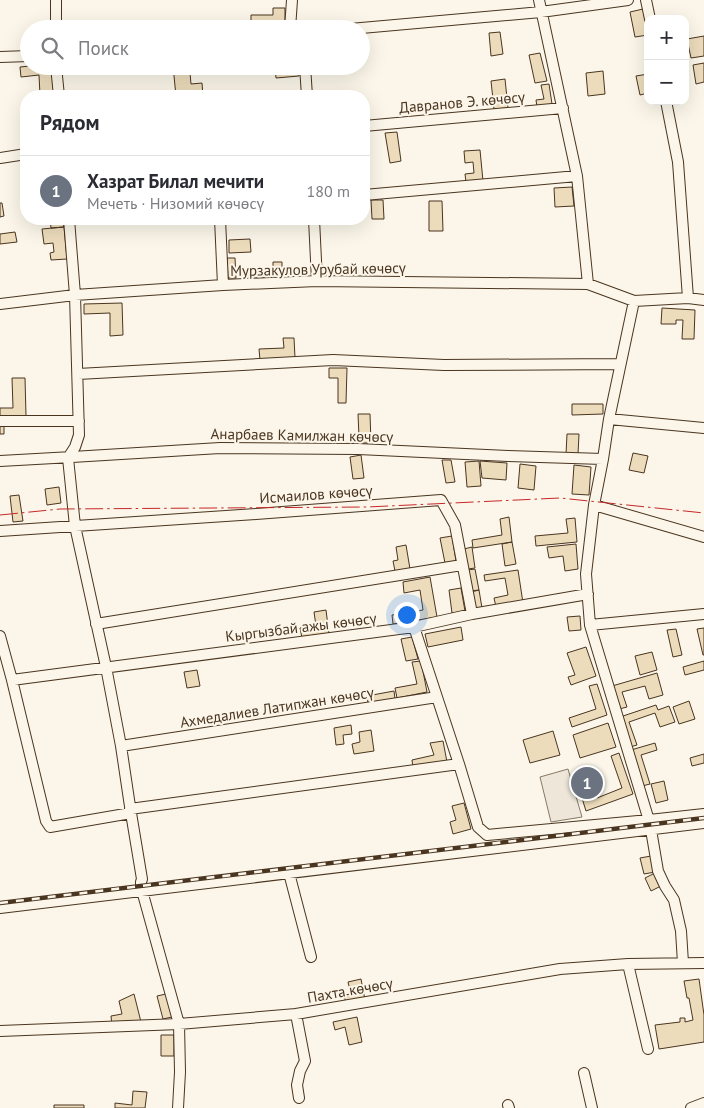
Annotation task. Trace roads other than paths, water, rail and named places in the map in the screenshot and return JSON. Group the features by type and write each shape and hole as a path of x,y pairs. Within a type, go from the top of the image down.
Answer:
{"street":[{"path":"56,0 56,20"},
{"path":"291,20 292,0"},
{"path":"539,0 577,176 588,284"},
{"path":"370,27 541,12 628,0"},
{"path":"646,0 649,15"},
{"path":"0,58 20,57"},
{"path":"57,75 58,90"},
{"path":"306,75 307,90"},
{"path":"667,105 678,162 688,298"},
{"name":"Давранов Э. көчөсү","path":"370,125 563,108"},
{"path":"0,158 20,155"},
{"path":"370,194 577,176"},
{"path":"70,225 76,295 79,421 79,435 75,447 68,458 75,526 121,746 142,879 142,891 179,1024 180,1072 178,1108"},
{"path":"220,225 223,285"},
{"path":"314,225 317,281"},
{"name":"Мурзакулов Урубай көчөсү","path":"0,304 76,295 317,281 588,284 634,301"},
{"path":"683,963 681,932 674,900 658,871 650,825 590,624 586,574 594,505 609,418 634,301 688,298 704,300"},
{"path":"78,374 333,360 444,365 620,364"},
{"path":"609,418 704,428"},
{"path":"0,422 79,421"},
{"name":"Анарбаев Камилжан көчөсү","path":"0,461 220,448 358,449 603,459"},
{"name":"Исмаилов көчөсү","path":"75,526 441,500 455,525 472,614"},
{"path":"594,505 704,537"},
{"path":"0,531 75,526"},
{"path":"96,624 462,565"},
{"name":"Кыргызбай ажы көчөсү","path":"12,680 414,627 472,614 588,594"},
{"path":"590,624 704,614"},
{"path":"414,627 460,764 478,827 487,835 704,823"},
{"path":"0,636 46,821 50,827 130,811 460,764"},
{"name":"Ахмедалиев Латипжан көчөсү","path":"121,746 437,697"},
{"path":"0,908 289,874 650,825 704,814"},
{"path":"289,874 311,957"},
{"name":"Пахта көчөсү","path":"0,1031 179,1024 296,1014 560,969 628,964 704,963"},
{"path":"628,964 648,1049"},
{"path":"296,1014 305,1061 300,1071 297,1085 299,1098"},
{"path":"584,1073 592,1108"},
{"path":"691,1108 704,1103"}],"railway":[{"path":"0,903 704,818"}],"place":[{"name":"Хазрат Билал мечити","path":"587,783"}]}
